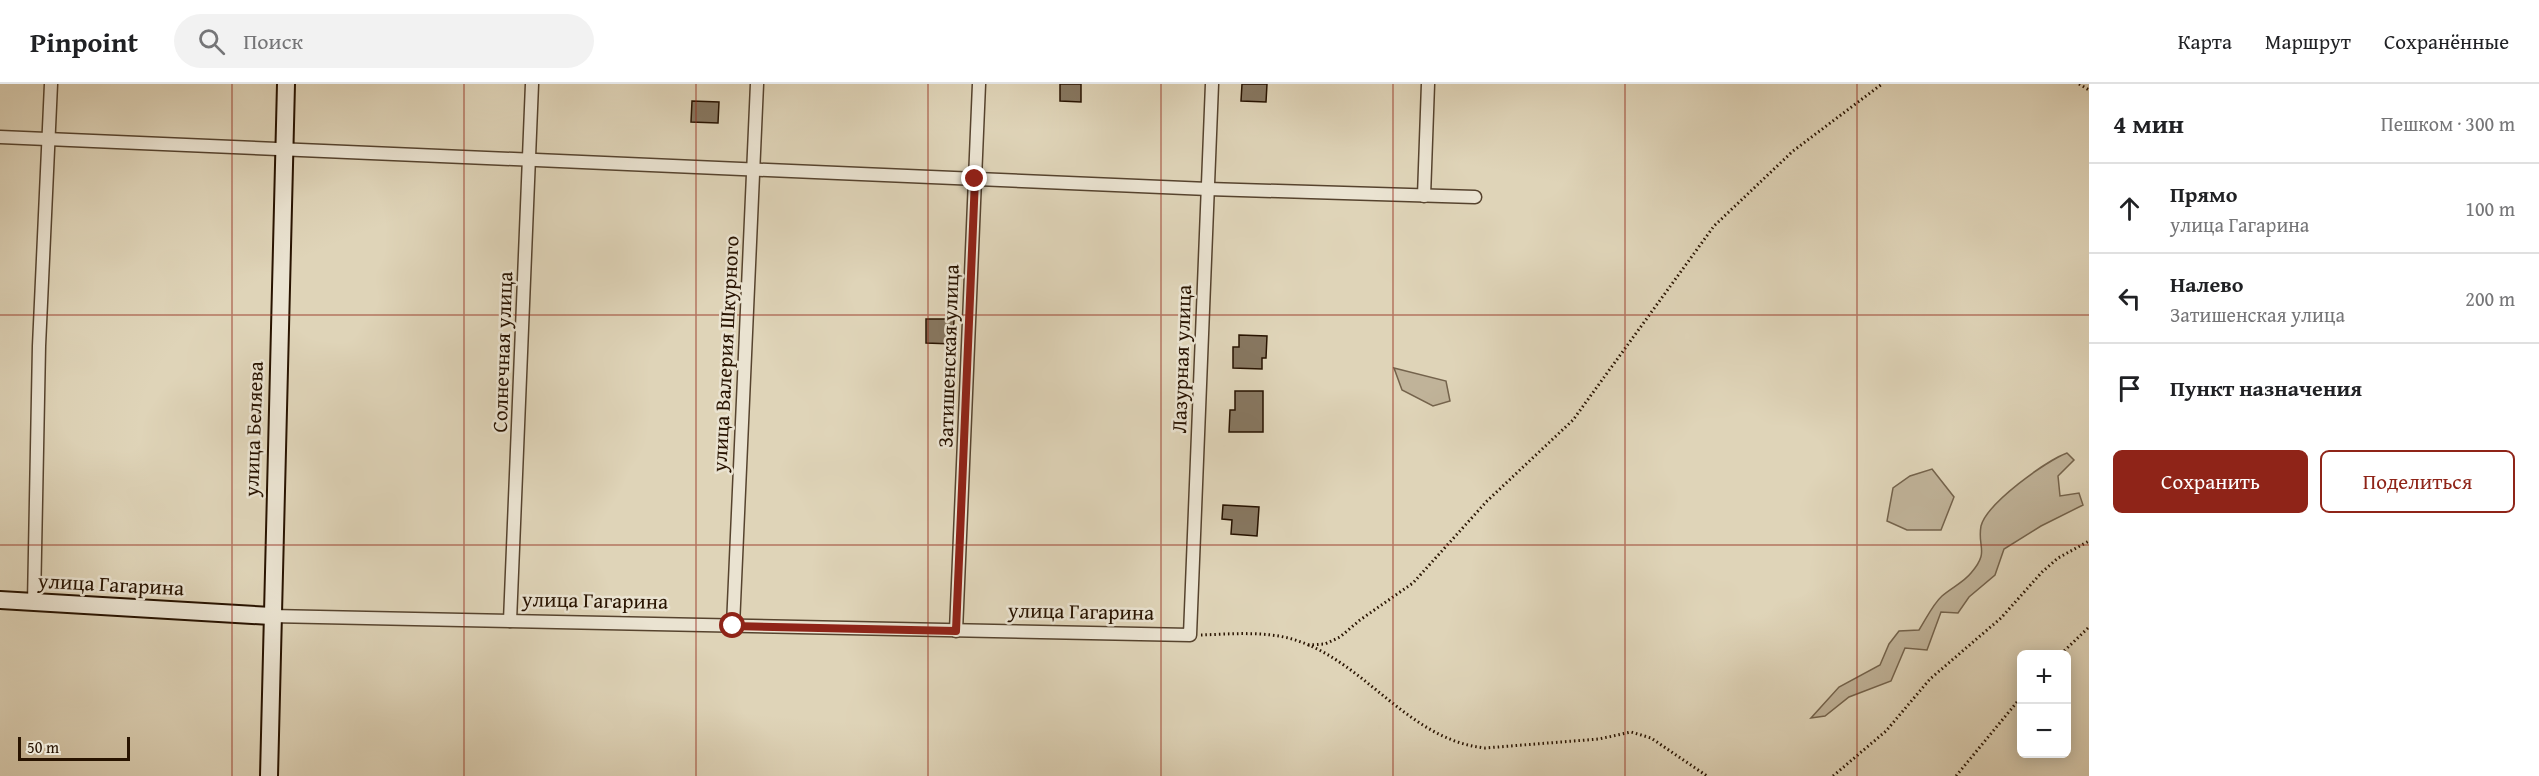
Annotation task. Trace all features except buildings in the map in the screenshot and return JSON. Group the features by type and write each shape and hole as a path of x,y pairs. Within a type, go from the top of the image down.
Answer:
{"street":[{"path":"34,603 39,346 51,84"},
{"name":"улица Беляева","path":"269,776 271,616 286,84"},
{"name":"Солнечная улица","path":"510,621 532,84"},
{"name":"улица Валерия Шкурного","path":"733,626 757,84"},
{"name":"Затишенская улица","path":"956,631 979,84"},
{"name":"Лазурная улица","path":"1190,635 1212,84"},
{"path":"1424,196 1428,84"},
{"path":"0,137 1208,189 1475,197"},
{"name":"улица Гагарина","path":"0,600 271,616 1190,635"}],"path":[{"path":"1308,645 1325,644 1340,637 1413,583 1486,501 1573,420 1714,226 1793,151 1882,84"},
{"path":"2079,84 2089,89"},
{"path":"1833,776 1886,731 1930,680 2001,618 2042,572 2058,558 2089,541"},
{"path":"2065,650 2089,627"},
{"path":"1190,635 1272,635 1308,645 1358,677 1416,721 1469,746 1485,748 1599,739 1631,732 1651,738 1707,776"},
{"path":"1956,776 2017,702"}],"shaded area":[{"path":"1394,368 1446,381 1450,401 1433,406 1402,390"},
{"path":"2067,453 2074,460 2058,476 2060,496 2079,493 2083,505 2041,526 2004,549 1995,575 1969,597 1958,613 1941,612 1927,650 1905,648 1891,681 1849,697 1825,716 1811,718 1839,687 1880,665 1889,644 1899,631 1919,630 1939,599 1965,579 1977,566 1982,550 1981,526 1994,506 2018,484"},
{"path":"1932,469 1954,497 1941,530 1907,530 1887,521 1893,488 1910,476"}],"route":[{"path":"733,626 956,631 975,179"}]}
